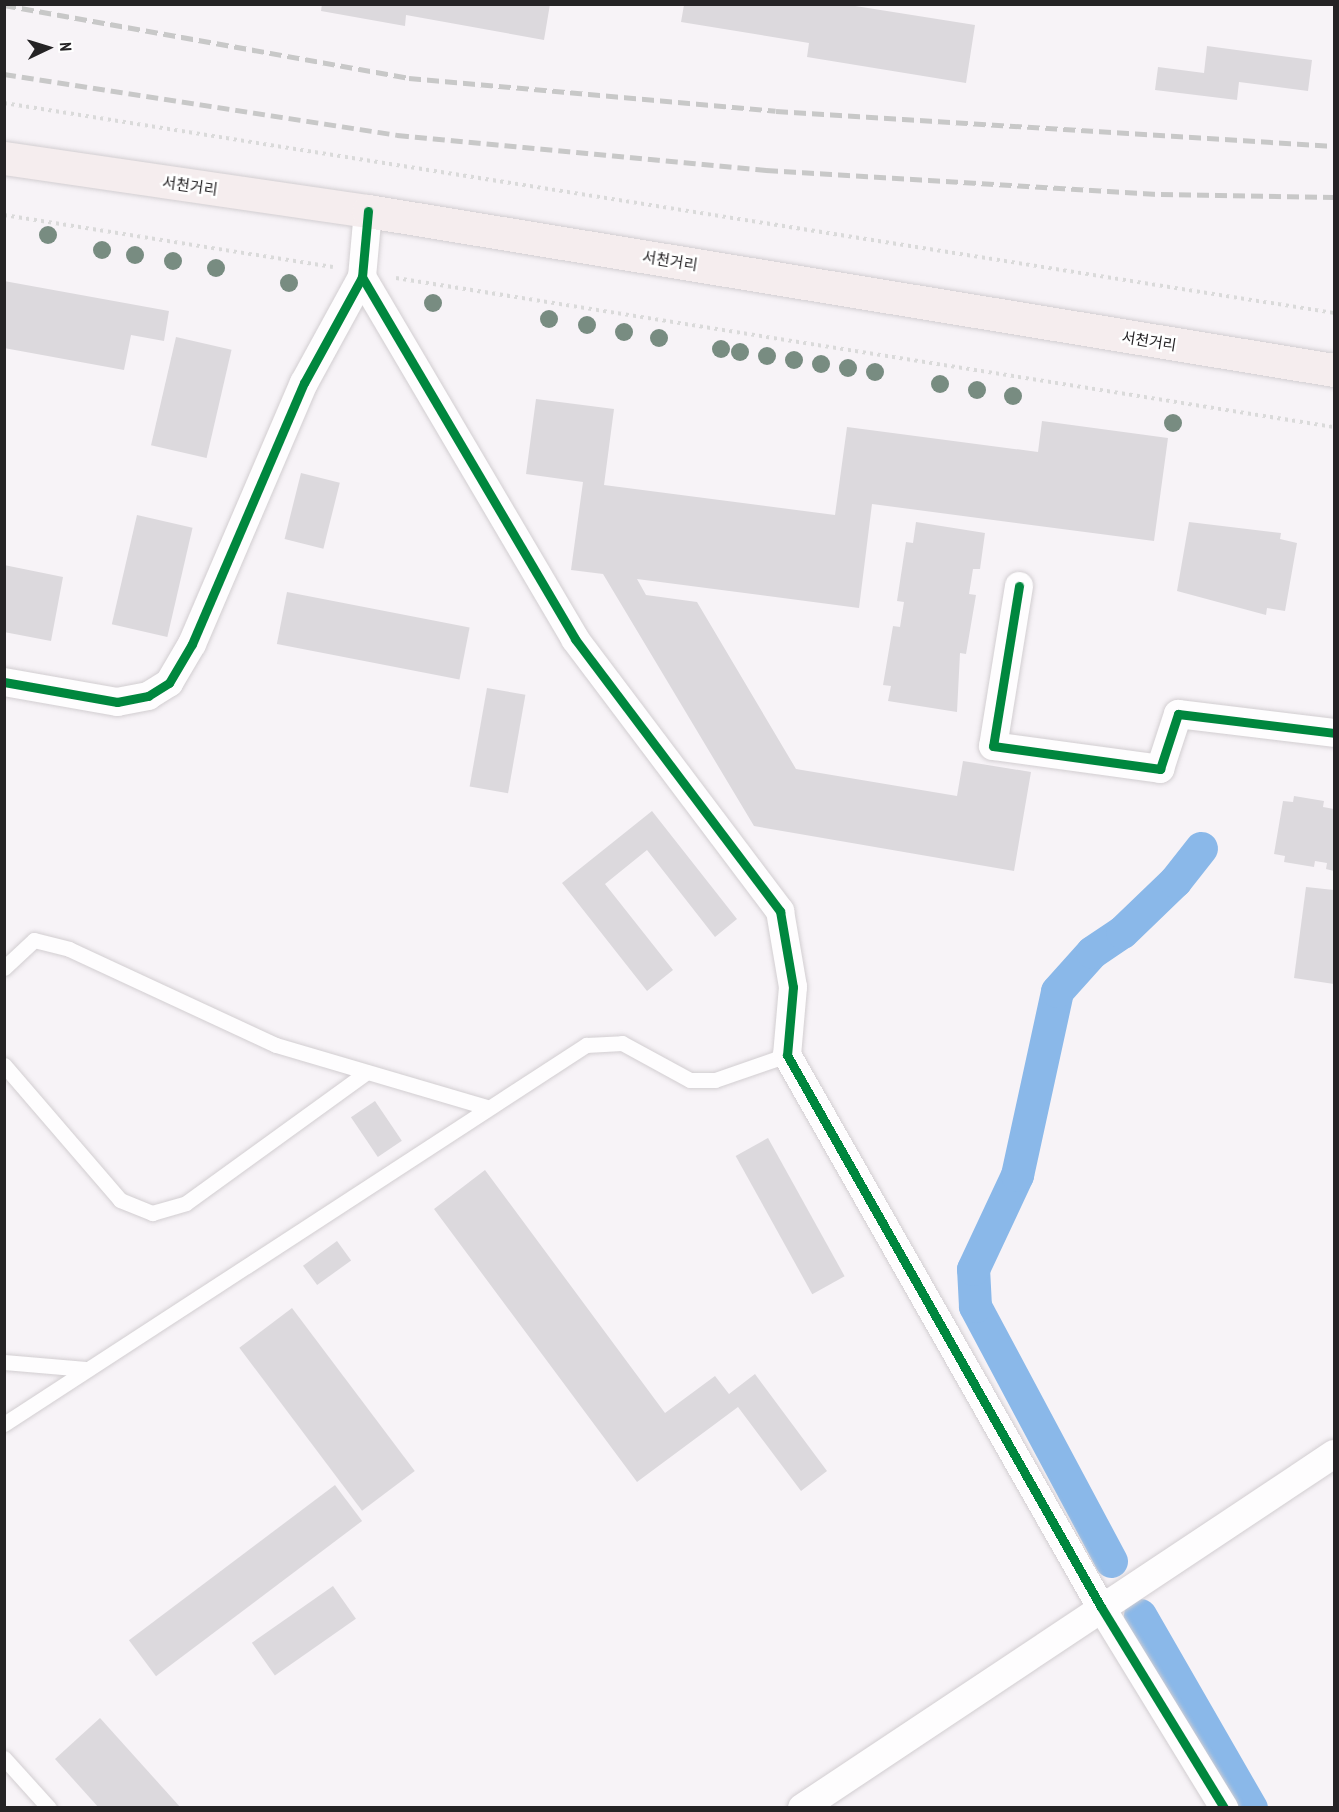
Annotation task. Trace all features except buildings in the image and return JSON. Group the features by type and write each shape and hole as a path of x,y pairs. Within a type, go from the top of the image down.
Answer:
{"main road":[{"name":"서천거리","path":"4,159 368,211 1335,370"}],"street":[{"path":"4,682 117,702 148,696 169,683 192,644 304,383 363,274 368,211"},
{"path":"363,274 575,639 780,911 793,987 787,1054 1101,1607 1224,1808"},
{"path":"1019,586 993,746 1160,769 1178,714 1335,733"},
{"path":"802,1808 1101,1607 1335,1454"}],"lane":[{"path":"4,968 34,940 69,949 276,1045 486,1107"},
{"path":"4,1424 486,1107 586,1045 622,1043 690,1080 716,1080 787,1054"},
{"path":"4,1065 120,1200 152,1214 186,1203 367,1072"},
{"path":"4,1362 86,1369"},
{"path":"4,1758 49,1808"}],"path":[{"path":"4,102 1335,313"},
{"path":"4,215 1335,427"}],"waterway":[{"path":"1111,1561 975,1306 973,1269 1017,1175 1057,991 1092,952 1122,932 1175,881 1201,848"},
{"path":"1140,1615 1251,1808"}],"railway":[{"path":"4,5 409,78 776,111 1334,146"},
{"path":"4,74 397,135 766,170 1161,194 1334,197"}],"cycle path":[{"path":"368,211 362,277 575,639 780,911 793,987 787,1055 1101,1607 1224,1808"},
{"path":"4,682 117,702 148,696 169,683 192,644 304,383 362,277"},
{"path":"1019,586 993,746 1160,769 1178,714 1334,733"}]}
